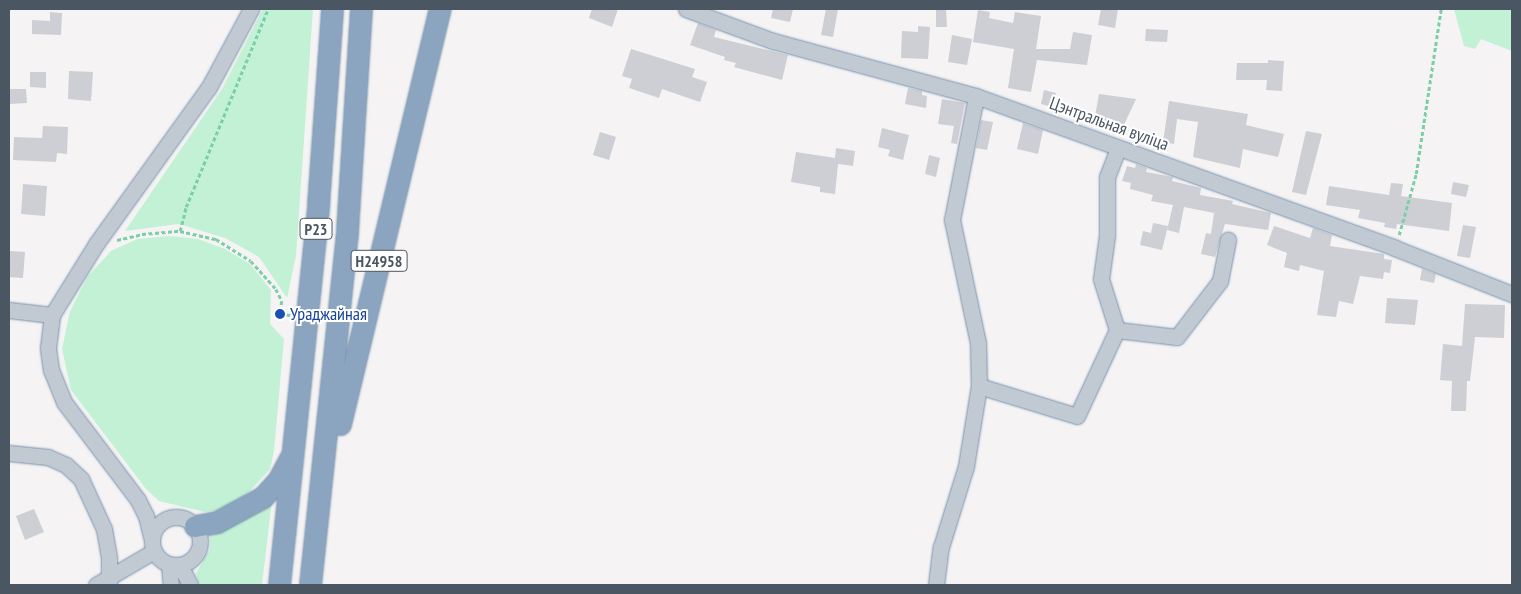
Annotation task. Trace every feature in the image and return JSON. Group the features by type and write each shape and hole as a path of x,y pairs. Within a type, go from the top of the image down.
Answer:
{"highway":[{"name":"Р23","path":"279,585 308,317 332,9"},
{"name":"Р23","path":"310,585 320,514 347,231 361,9"},
{"name":"Н24958","path":"320,514 440,9"},
{"path":"195,526 217,522 263,497 279,479 294,449"}],"street":[{"path":"190,585 174,565 153,545 146,516 138,500 64,402 51,370 48,348 52,315 96,244 210,87 250,9"},
{"name":"Цэнтральная вуліца","path":"686,9 773,41 976,96 1395,248 1512,294"},
{"path":"936,585 942,547 966,466 979,386 977,334 952,220 976,96"},
{"path":"979,386 1077,416 1118,330 1100,279 1107,235 1107,177 1118,148"},
{"path":"1118,330 1177,337 1220,281 1228,240"},
{"path":"9,310 52,315"},
{"path":"9,452 48,457 66,465 81,479 104,528 110,582"},
{"path":"138,500 156,512 181,518 195,526 201,539 198,554 174,565"},
{"path":"96,585 110,582 153,545 158,525 173,517"},
{"path":"171,585 174,565"}],"path":[{"path":"180,230 186,207 268,9"},
{"path":"1395,248 1416,174 1441,9"},
{"path":"96,244 102,248 121,238 180,230 216,239 251,260 276,289 282,301 280,314 308,317"}],"green space":[{"path":"263,9 313,9 296,256 287,298 259,257 225,238 179,224 125,231 222,89"},
{"path":"1454,9 1512,9 1512,51 1481,39 1475,49 1464,46"},
{"path":"170,236 198,239 225,249 250,264 271,290 270,324 284,339 274,451 270,469 250,491 226,509 205,512 159,501 146,489 71,390 62,349 70,311 88,276 111,251 137,239"},
{"path":"272,500 262,585 199,585 196,573 210,549 210,532"}],"building":[{"path":"592,9 618,9 612,27 589,18"},
{"path":"773,9 793,9 790,22 771,18"},
{"path":"826,9 838,9 833,37 821,35"},
{"path":"936,9 946,9 947,27 936,27"},
{"path":"1101,9 1118,9 1115,28 1098,25"},
{"path":"978,10 990,12 989,18 1013,23 1015,12 1041,16 1036,49 1070,49 1073,32 1092,35 1087,65 1037,60 1031,92 1008,88 1014,49 973,42"},
{"path":"50,12 62,13 61,35 32,34 32,20 50,21"},
{"path":"698,23 716,30 714,37 788,55 782,80 734,67 736,63 724,60 725,57 690,45"},
{"path":"918,26 930,27 928,59 901,58 902,31 918,32"},
{"path":"1146,29 1168,30 1167,42 1145,41"},
{"path":"952,35 972,39 967,65 948,62"},
{"path":"631,49 695,69 692,77 707,82 700,102 662,89 659,98 629,88 632,79 622,76"},
{"path":"1268,60 1284,61 1282,91 1266,90 1267,80 1236,80 1237,63 1268,63"},
{"path":"69,71 93,72 91,101 68,99"},
{"path":"30,72 46,72 46,88 30,87"},
{"path":"908,88 922,91 922,95 927,96 926,108 905,104"},
{"path":"9,89 26,89 27,103 9,104"},
{"path":"1044,90 1056,93 1053,107 1041,104"},
{"path":"1099,94 1136,99 1123,127 1094,122"},
{"path":"942,99 965,103 957,144 951,143 954,126 938,124"},
{"path":"1169,101 1248,114 1246,125 1284,134 1278,157 1243,149 1240,168 1193,157 1198,122 1177,119 1174,144 1163,142"},
{"path":"981,120 993,122 987,150 976,148"},
{"path":"1023,123 1043,130 1038,154 1017,149"},
{"path":"43,126 68,127 67,154 57,153 56,162 13,160 14,137 42,138"},
{"path":"882,128 909,135 903,160 888,156 890,150 878,147"},
{"path":"1306,131 1322,134 1306,195 1292,192"},
{"path":"600,132 616,137 609,160 593,155"},
{"path":"836,148 855,151 853,166 838,164 835,194 820,192 820,187 791,182 796,152 835,158"},
{"path":"929,155 940,158 936,177 925,174"},
{"path":"1136,164 1147,168 1146,172 1173,177 1172,181 1201,188 1200,195 1233,201 1232,204 1271,213 1268,230 1225,224 1215,257 1201,254 1206,233 1211,234 1214,213 1184,207 1179,233 1167,230 1173,205 1151,201 1153,195 1130,189 1131,183 1122,181 1127,166 1135,168"},
{"path":"1453,182 1469,185 1466,197 1451,194"},
{"path":"1391,183 1403,184 1401,196 1452,203 1449,231 1397,224 1396,229 1384,227 1385,223 1358,218 1360,210 1326,205 1329,186 1389,195"},
{"path":"23,184 47,186 45,216 21,214"},
{"path":"1153,223 1168,226 1162,250 1140,245 1143,231 1151,233"},
{"path":"1463,225 1476,227 1470,258 1457,256"},
{"path":"1274,226 1310,238 1313,228 1332,235 1330,246 1384,254 1384,259 1392,260 1390,273 1384,272 1383,279 1360,276 1353,304 1339,301 1336,317 1317,315 1324,271 1300,265 1299,271 1284,267 1287,253 1267,245"},
{"path":"9,251 25,252 23,278 9,277"},
{"path":"1422,269 1436,274 1434,283 1420,280"},
{"path":"1387,298 1418,300 1415,325 1385,323"},
{"path":"1465,304 1505,305 1504,338 1475,337 1470,381 1467,381 1466,411 1451,411 1452,381 1440,380 1443,344 1462,346"},
{"path":"34,509 44,532 25,540 16,516"}],"place":[{"name":"Ураджайная","path":"280,314"}]}
